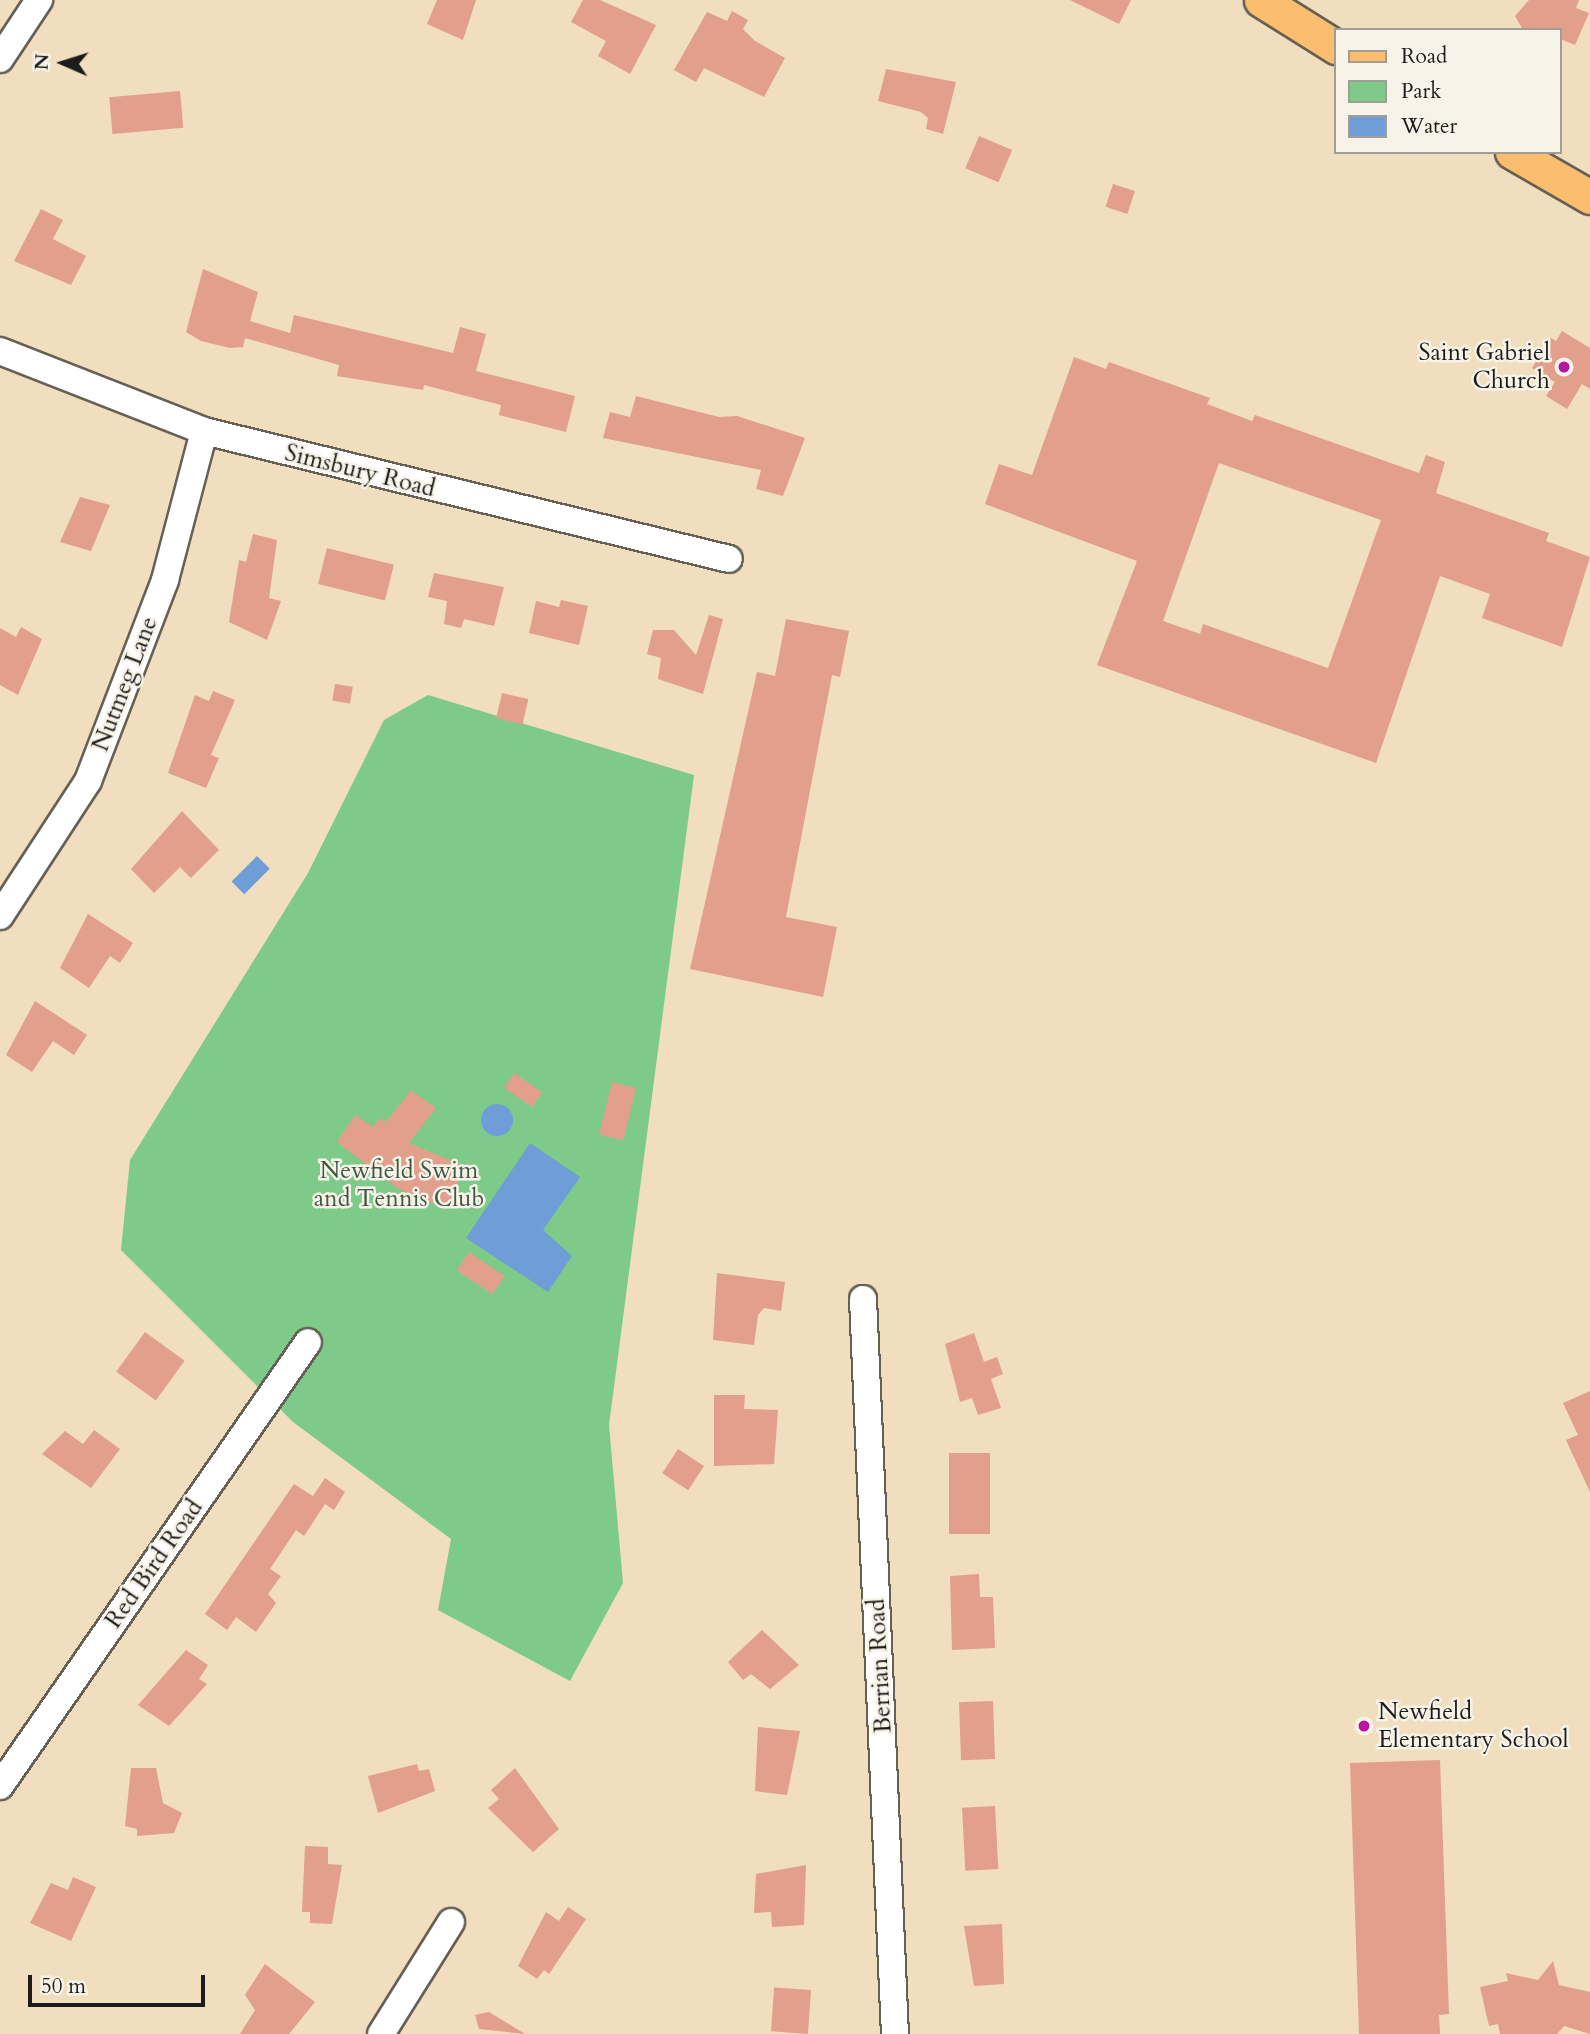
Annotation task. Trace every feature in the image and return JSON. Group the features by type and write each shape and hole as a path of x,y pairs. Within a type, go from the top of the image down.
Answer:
{"main road":[{"path":"1261,0 1334,46"},
{"path":"1515,154 1590,197"}],"street":[{"path":"0,59 39,0"},
{"name":"Simsbury Road","path":"0,351 204,431 729,559"},
{"name":"Nutmeg Lane","path":"0,916 88,781 164,580 204,431"},
{"name":"Berrian Road","path":"863,1299 895,2034"},
{"name":"Red Bird Road","path":"0,1786 308,1342"},
{"path":"381,2034 451,1922"}],"green space":[{"name":"Newfield Swim and Tennis Club","path":"428,695 694,775 609,1425 623,1583 570,1681 438,1610 451,1539 293,1422 121,1250 130,1160 308,873 384,720"}],"water":[{"path":"257,856 270,869 244,894 232,881"},
{"path":"497,1104 508,1109 513,1120 508,1131 497,1136 486,1131 481,1120 486,1109"},
{"path":"530,1143 580,1177 543,1230 572,1256 548,1292 466,1238"}],"building":[{"path":"437,0 476,0 463,40 427,24"},
{"path":"583,0 600,0 656,25 630,74 598,56 606,41 571,22"},
{"path":"1070,0 1131,0 1119,24"},
{"path":"1529,0 1579,0 1576,8 1589,13 1575,45 1562,40 1562,28 1522,28 1515,16"},
{"path":"732,11 748,20 743,29 755,41 785,58 764,97 704,68 696,82 674,70 707,12 727,21"},
{"path":"886,69 956,82 943,134 926,129 928,118 921,112 878,101"},
{"path":"180,91 183,128 112,134 109,97"},
{"path":"979,136 1012,150 998,182 965,168"},
{"path":"1113,184 1135,191 1127,214 1106,207"},
{"path":"41,209 63,220 53,239 86,256 71,285 14,261"},
{"path":"203,269 258,292 250,321 290,333 294,315 453,353 460,327 486,334 476,371 575,396 566,432 499,415 501,405 424,385 423,390 337,376 339,365 245,338 243,347 230,348 201,341 186,332"},
{"path":"1562,331 1590,348 1590,389 1582,384 1567,409 1546,396 1555,382 1532,368 1551,338 1556,341"},
{"path":"1074,357 1106,369 1109,362 1210,398 1207,404 1252,421 1255,415 1419,473 1426,455 1445,462 1436,493 1549,533 1546,541 1590,557 1562,647 1482,618 1490,594 1440,576 1376,763 1097,665 1137,561 985,504 999,464 1032,475","holes":["1219,463 1381,520 1328,668 1203,624 1200,634 1163,621"]},
{"path":"636,396 719,417 737,416 805,438 783,496 756,489 761,470 603,438 610,412 630,417"},
{"path":"80,497 110,505 91,551 60,542"},
{"path":"253,534 277,540 269,598 281,601 267,640 229,622 239,560 246,562"},
{"path":"327,548 394,565 385,601 318,584"},
{"path":"434,573 504,587 494,626 464,619 461,628 444,624 447,601 428,597"},
{"path":"561,600 588,606 579,645 529,633 536,601 559,607"},
{"path":"709,615 723,619 703,694 658,679 661,658 647,654 653,630 674,630 696,655"},
{"path":"786,619 849,631 840,677 832,675 786,917 837,927 823,997 690,969 757,672 775,676"},
{"path":"21,627 42,639 18,695 0,685 0,628 16,637"},
{"path":"335,684 353,687 350,704 332,701"},
{"path":"213,691 235,700 211,755 219,758 206,788 168,773 195,695 209,701"},
{"path":"502,693 528,699 522,724 496,718"},
{"path":"182,811 219,850 191,878 180,867 154,893 131,869"},
{"path":"88,914 133,943 120,963 110,956 89,988 60,968"},
{"path":"35,1001 87,1035 74,1055 53,1041 32,1072 6,1055"},
{"path":"514,1073 542,1092 532,1107 504,1088"},
{"path":"612,1082 636,1088 623,1140 599,1134"},
{"path":"411,1090 436,1108 409,1143 464,1166 447,1209 397,1188 337,1142 355,1115 373,1127 380,1118 386,1122"},
{"path":"469,1252 505,1276 492,1294 457,1270"},
{"path":"717,1273 785,1282 781,1311 764,1308 758,1315 754,1345 713,1340"},
{"path":"145,1332 185,1361 156,1400 116,1372"},
{"path":"974,1333 984,1362 997,1357 1003,1374 991,1379 1001,1408 978,1415 972,1398 960,1402 945,1344"},
{"path":"1590,1391 1590,1492 1566,1440 1578,1435 1563,1403"},
{"path":"714,1395 745,1395 744,1409 778,1410 774,1464 714,1466"},
{"path":"94,1430 120,1449 91,1488 42,1454 65,1431 83,1444"},
{"path":"678,1449 704,1466 688,1490 662,1473"},
{"path":"949,1453 990,1453 990,1534 949,1534"},
{"path":"325,1478 345,1492 334,1510 325,1504 304,1536 296,1530 270,1569 281,1576 268,1594 276,1603 256,1632 236,1617 227,1630 205,1614 294,1484 313,1496"},
{"path":"979,1574 980,1597 993,1597 995,1648 952,1650 950,1576"},
{"path":"762,1630 799,1665 770,1689 751,1674 743,1680 728,1662"},
{"path":"186,1650 208,1665 199,1679 207,1684 169,1726 138,1705"},
{"path":"993,1701 995,1759 961,1760 959,1702"},
{"path":"758,1727 800,1731 787,1795 755,1791"},
{"path":"1440,1760 1449,2014 1439,2015 1440,2034 1359,2034 1350,1763"},
{"path":"417,1764 419,1771 429,1769 435,1791 378,1813 368,1776"},
{"path":"131,1768 156,1768 163,1803 182,1813 174,1833 137,1836 137,1829 125,1826"},
{"path":"515,1768 559,1829 533,1852 488,1808 499,1799 491,1790"},
{"path":"995,1806 998,1869 965,1871 962,1808"},
{"path":"305,1846 328,1847 328,1864 342,1865 332,1924 310,1923 310,1912 302,1912"},
{"path":"806,1865 804,1925 772,1927 771,1912 754,1913 756,1874"},
{"path":"73,1877 96,1887 71,1941 30,1923 51,1883 68,1890"},
{"path":"568,1907 586,1919 549,1974 544,1970 537,1979 518,1966 546,1912 559,1921"},
{"path":"1002,1924 1004,1984 974,1986 964,1926"},
{"path":"1553,1961 1559,1985 1590,1992 1590,2034 1564,2026 1557,2034 1500,2034 1498,2024 1489,2026 1480,1987 1508,1981 1506,1973 1538,1980"},
{"path":"265,1964 315,2002 289,2034 240,2034 255,2010 245,1995"},
{"path":"774,1987 811,1990 808,2034 771,2031"},
{"path":"489,2012 525,2034 479,2029 475,2015"}],"place":[{"name":"Saint Gabriel Church","path":"1564,367"},
{"name":"Newfield Elementary School","path":"1364,1726"}]}
